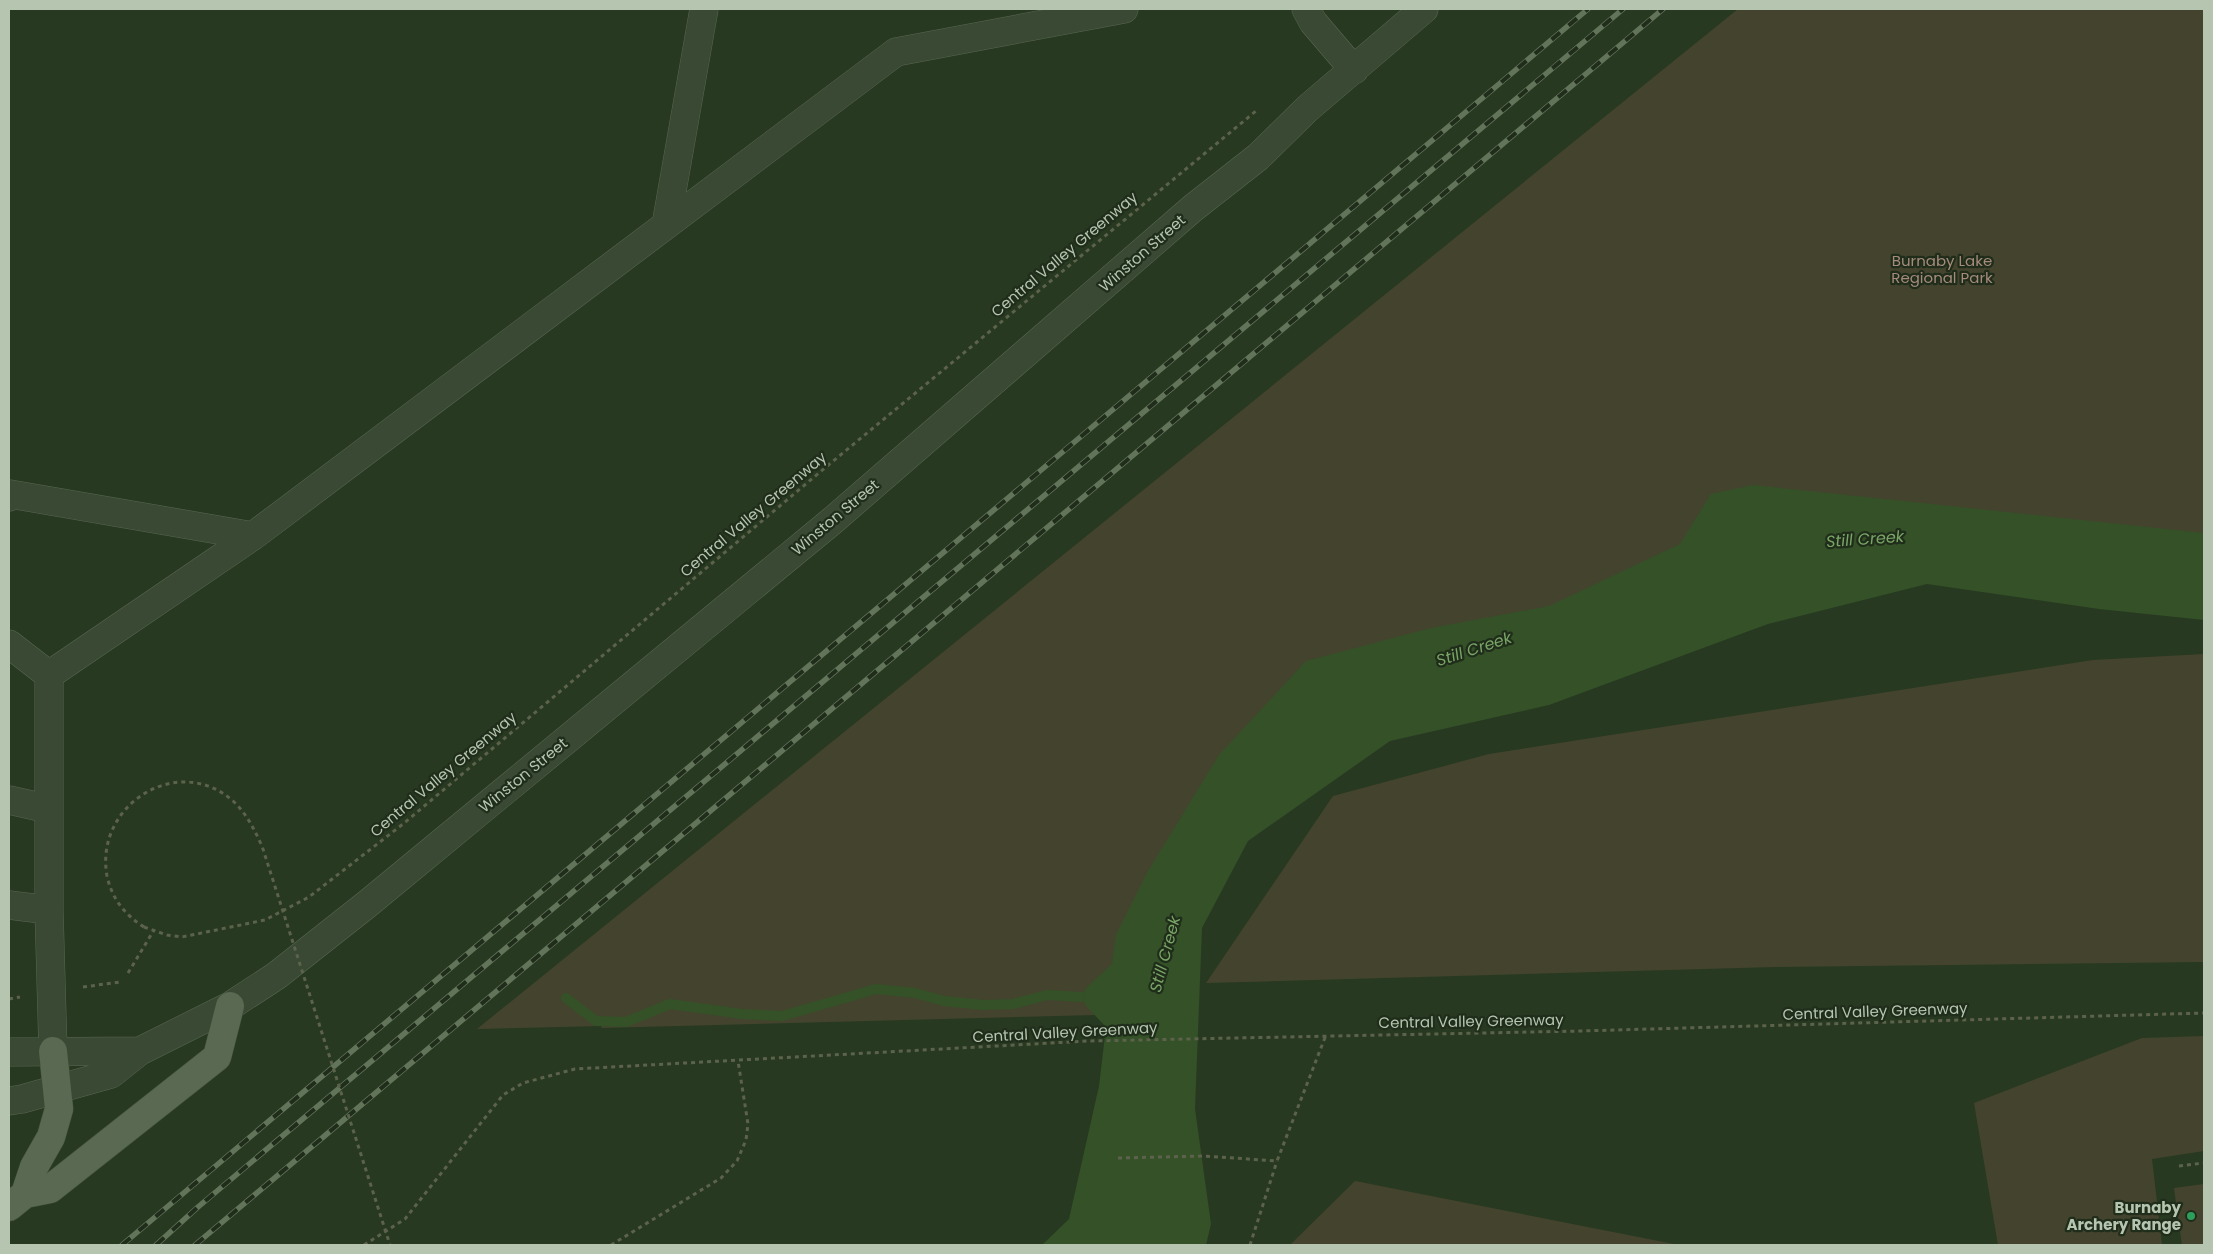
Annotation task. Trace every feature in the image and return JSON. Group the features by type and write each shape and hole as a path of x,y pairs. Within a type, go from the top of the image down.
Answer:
{"main road":[{"path":"17,1201 50,1189 217,1057 230,1006"},
{"path":"17,1201 51,1137 59,1109 54,1051"}],"street":[{"path":"666,225 704,9"},
{"path":"49,675 253,536 896,52 1124,9"},
{"path":"1306,9 1313,22 1354,70"},
{"name":"Winston Street","path":"140,1051 230,1006 276,976 366,905 824,527 1193,208 1258,157 1308,108 1424,9"},
{"path":"9,497 10,494 253,536"},
{"path":"9,644 49,675"},
{"path":"49,675 49,910 54,1051"},
{"path":"9,800 48,809"},
{"path":"9,905 49,910"},
{"path":"9,1052 140,1051"},
{"path":"9,1101 112,1074 140,1051"}],"path":[{"name":"Central Valley Greenway","path":"390,1245 262,846 252,825 242,810 218,791 188,783 160,786 147,791 130,803 114,823 109,834 105,859 109,885 116,901 130,918 144,927 167,935 182,937 265,920 309,896 410,818 1233,128"},
{"path":"128,973 154,930"},
{"name":"Central Valley Greenway","path":"364,1245 405,1219 503,1096 523,1083 575,1070 1088,1041 1254,1036 1581,1031 2204,1013"},
{"path":"1250,1245 1277,1161 1326,1035"},
{"path":"611,1245 720,1178 737,1161 746,1140 748,1124 738,1061"},
{"path":"1118,1158 1204,1156 1277,1161"},
{"path":"2179,1166 2204,1163"}],"green space":[{"name":"Burnaby Lake Regional Park","path":"1738,9 2204,9 2204,556 1800,515 1278,716 1096,1015 601,1028 602,1026 477,1029"},
{"path":"2204,654 2204,962 1775,967 1206,983 1333,796 1489,754 2093,660"},
{"path":"2204,1036 2204,1151 2152,1159 2162,1245 1998,1245 1974,1103 2142,1038"},
{"path":"1355,1181 1679,1245 1290,1245"},
{"name":"Burnaby Archery Range","path":"2204,1184 2204,1245 2182,1245 2174,1188"}],"water":[{"name":"Still Creek","path":"1753,485 2204,533 2204,620 2099,609 1927,584 1768,624 1549,705 1390,741 1248,841 1202,928 1195,1109 1211,1224 1206,1245 1042,1245 1069,1219 1099,1086 1106,1027 1087,1007 1081,997 1087,987 1112,964 1116,935 1148,871 1219,755 1306,661 1431,628 1549,606 1680,544 1711,494"}],"waterway":[{"path":"566,998 596,1021 626,1022 670,1004 742,1014 782,1016 876,989 915,993 944,1001 983,1005 1013,1004 1047,995 1081,997"}],"railway":[{"path":"122,1245 1588,9"},
{"path":"156,1245 198,1207 1623,9"},
{"path":"195,1245 1663,9"}],"place":[{"name":"Burnaby Archery Range","path":"2191,1216"}]}
